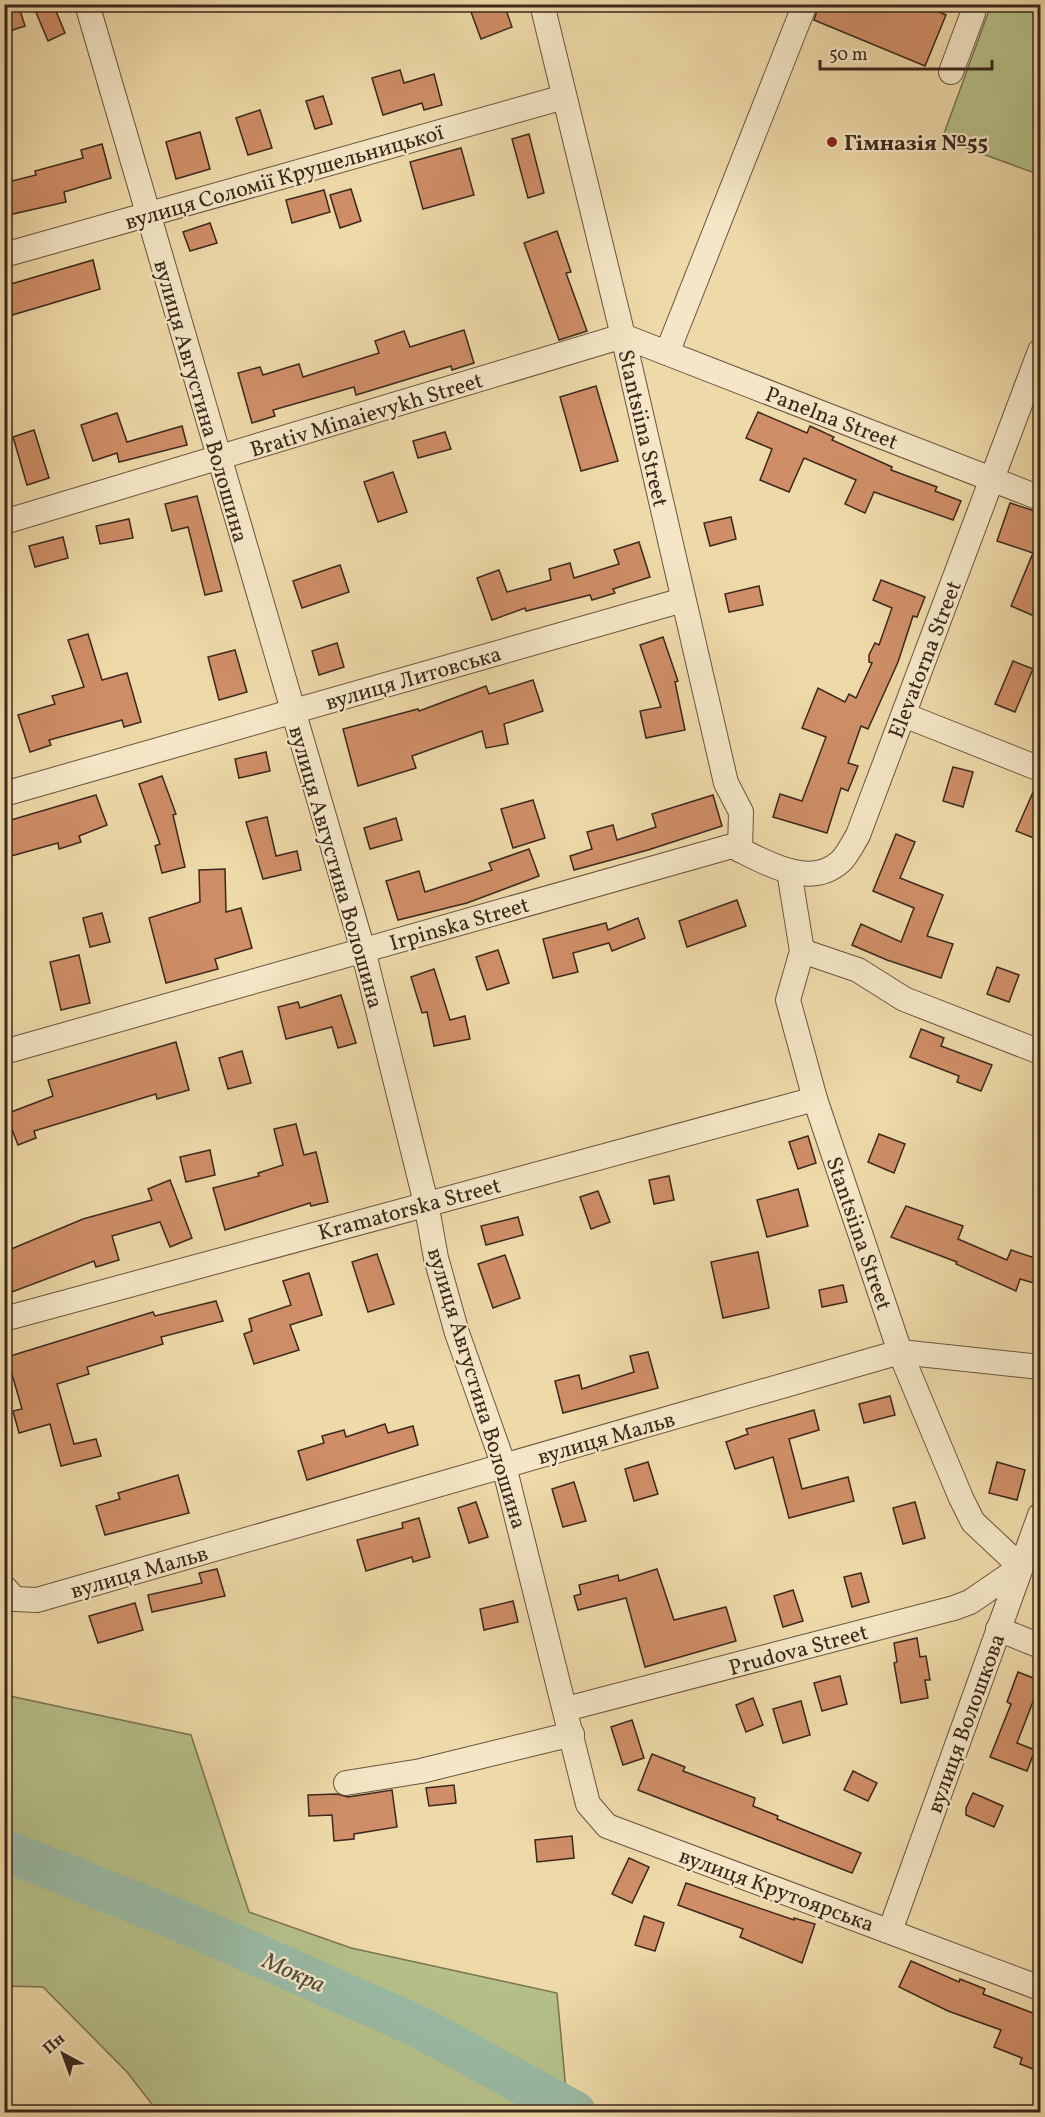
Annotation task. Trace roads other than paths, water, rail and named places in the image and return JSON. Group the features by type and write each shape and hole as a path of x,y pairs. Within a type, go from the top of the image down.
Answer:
{"street":[{"name":"вулиця Августина Волошина","path":"87,4 363,950 426,1203 436,1258 456,1333 504,1466 572,1734"},
{"name":"Stantsiina Street","path":"542,4 623,336 726,783 741,812 740,850"},
{"path":"667,353 805,4"},
{"path":"951,72 974,13 971,4"},
{"name":"вулиця Соломії Крушельницької","path":"4,255 564,97"},
{"name":"Panelna Street","path":"623,336 1041,498"},
{"name":"Brativ Minaievykh Street","path":"4,522 623,336"},
{"name":"Elevatorna Street","path":"740,850 789,871 816,875 840,862 858,835 1041,351"},
{"name":"вулиця Литовська","path":"4,794 682,600"},
{"path":"903,715 1041,769"},
{"name":"Irpinska Street","path":"4,1052 732,846 740,850"},
{"name":"Stantsiina Street","path":"789,871 802,951 788,1000 815,1099 900,1352 973,1522 1021,1568"},
{"path":"802,951 858,970 904,999 1041,1052"},
{"name":"Kramatorska Street","path":"4,1319 815,1099"},
{"name":"вулиця Мальв","path":"4,1587 15,1599 37,1600 900,1352 1041,1367"},
{"name":"вулиця Волошкова","path":"890,1930 1041,1515"},
{"name":"Prudova Street","path":"566,1709 954,1608 979,1596 1021,1568"},
{"path":"998,1629 1041,1646"},
{"path":"346,1783 421,1771 572,1734"},
{"name":"вулиця Крутоярська","path":"572,1734 588,1804 607,1826 1041,1988"}],"waterway":[{"name":"Мокра","path":"4,1850 183,1922 417,2026 575,2112"}],"place":[{"name":"Гімназія №55","path":"832,142"}]}
